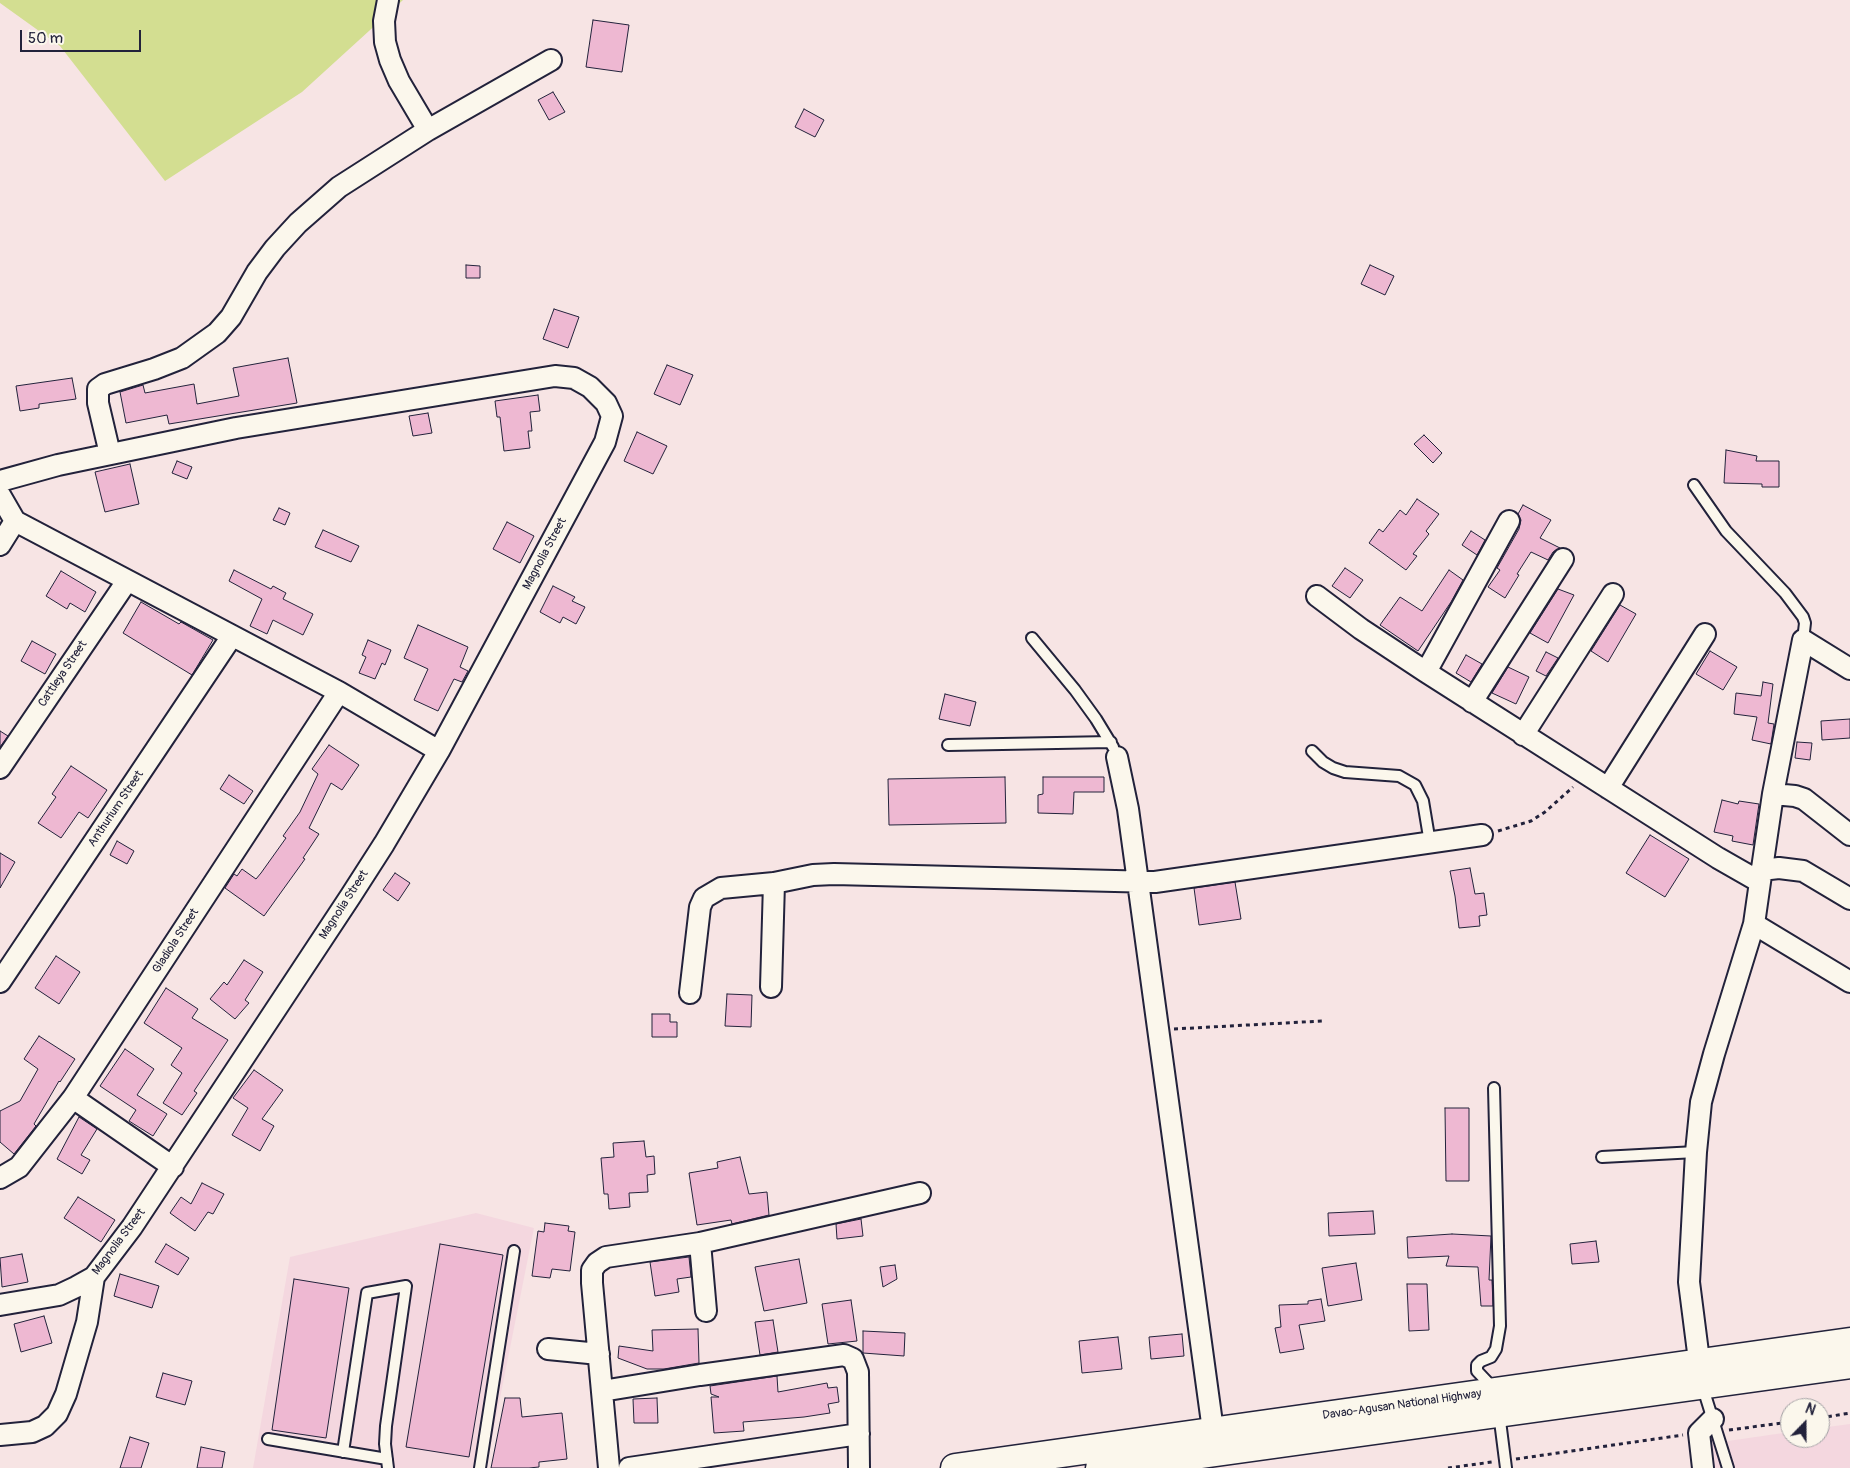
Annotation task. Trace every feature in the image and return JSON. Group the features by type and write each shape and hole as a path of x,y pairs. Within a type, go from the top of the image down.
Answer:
{"highway":[{"name":"Davao-Agusan National Highway","path":"954,1468 1214,1441 1811,1358 1850,1342"},
{"name":"Davao-Agusan National Highway","path":"1811,1358 1850,1364"},
{"name":"Davao-Agusan National Highway","path":"1100,1468 1214,1441"}],"street":[{"path":"388,0 384,21 385,42 390,60 399,81 428,130"},
{"path":"0,481 58,465 110,454 98,403 98,389 105,384 182,358 217,333 232,316 257,272 298,223 339,187 428,130 551,60"},
{"name":"Magnolia Street","path":"0,1305 59,1295 76,1288 94,1276 132,1227 364,874 439,751 605,442 612,416 606,403 590,386 574,378 555,376 236,428 110,454"},
{"path":"0,494 15,521 339,692 439,751"},
{"path":"0,545 15,521"},
{"path":"1426,672 1508,521"},
{"path":"1472,702 1563,559"},
{"name":"Cattleya Street","path":"0,768 127,581"},
{"path":"1523,735 1613,594"},
{"path":"1318,596 1360,629 1718,858 1761,876 1779,868 1803,871 1850,899"},
{"path":"1608,788 1705,634"},
{"name":"Anthurium Street","path":"0,982 232,636"},
{"path":"1700,1373 1689,1282 1696,1152 1701,1102 1754,924 1773,794 1803,640 1850,669"},
{"name":"Gladiola Street","path":"0,1178 19,1167 74,1098 339,692"},
{"path":"1114,750 1128,809 1139,882 1214,1441"},
{"path":"1773,794 1795,796 1804,799 1850,835"},
{"path":"690,993 700,907 704,898 721,888 774,884 813,875 834,874 1139,882 1168,881 1482,835"},
{"path":"771,987 774,884"},
{"path":"1754,924 1850,982"},
{"path":"74,1098 173,1167"},
{"path":"610,1468 592,1283 592,1270 597,1263 606,1257 700,1243 920,1193"},
{"path":"700,1243 706,1311"},
{"path":"0,1435 32,1432 45,1426 57,1414 66,1394 87,1322 94,1276"},
{"path":"548,1350 599,1354"},
{"path":"602,1391 844,1355 853,1359 858,1372 859,1468"},
{"path":"1703,1468 1710,1428"},
{"path":"629,1468 858,1434"}],"lane":[{"path":"1694,485 1726,531 1785,593 1800,612 1805,623 1803,640"},
{"path":"1032,638 1075,690 1114,750"},
{"path":"948,745 1114,750"},
{"path":"1312,751 1323,762 1345,772 1399,776 1415,785 1423,801 1430,843"},
{"path":"1494,1088 1500,1326 1496,1349 1491,1357 1481,1361 1477,1371 1498,1402 1506,1464"},
{"path":"1602,1157 1696,1152"},
{"path":"480,1468 514,1251"},
{"path":"268,1439 343,1452 387,1463 385,1435 388,1405 406,1286 367,1293 343,1452"},
{"path":"1700,1373 1710,1428 1728,1468"}],"path":[{"path":"1482,835 1519,826 1531,821 1557,802 1585,773"},
{"path":"1159,1030 1322,1022"},
{"path":"1830,1417 1850,1414"},
{"path":"1448,1468 1506,1464 1710,1428 1780,1423"}],"shaded area":[{"path":"476,1213 534,1228 486,1468 253,1468 290,1257"},
{"path":"1850,1424 1850,1468 1710,1468 1701,1439 1721,1442 1780,1433 1780,1448 1830,1448 1830,1427"}],"green space":[{"path":"0,0 403,0 302,92 165,181 60,46 0,3"}],"building":[{"path":"593,20 629,25 622,72 586,67"},
{"path":"553,92 565,112 549,120 538,100"},
{"path":"804,109 824,120 815,137 795,127"},
{"path":"466,265 480,266 480,278 466,278"},
{"path":"1370,265 1394,276 1385,295 1361,284"},
{"path":"554,309 579,317 568,348 543,339"},
{"path":"288,358 297,403 169,424 167,415 126,423 120,392 143,385 145,393 194,384 197,404 239,396 233,368"},
{"path":"667,365 693,375 680,405 654,394"},
{"path":"72,378 76,399 39,404 39,408 20,411 16,386"},
{"path":"538,395 540,411 530,412 532,431 528,431 530,448 504,451 500,417 497,417 495,401"},
{"path":"428,413 432,433 413,436 409,416"},
{"path":"637,432 667,446 653,474 624,461"},
{"path":"1424,435 1442,453 1433,463 1414,444"},
{"path":"1726,450 1757,456 1756,461 1779,461 1779,487 1762,487 1762,484 1724,483"},
{"path":"177,461 192,467 187,479 172,473"},
{"path":"130,464 139,504 105,512 95,472"},
{"path":"1417,499 1439,514 1426,531 1429,534 1413,554 1417,556 1406,570 1369,543 1379,529 1383,532 1400,510 1406,515"},
{"path":"1523,505 1551,520 1540,538 1560,548 1553,552 1548,560 1531,552 1505,598 1488,587 1500,570 1497,568 1519,529 1521,520 1518,514"},
{"path":"279,508 290,513 285,525 273,520"},
{"path":"507,522 534,536 520,563 493,549"},
{"path":"323,530 359,546 351,562 315,547"},
{"path":"1471,531 1485,540 1477,555 1462,545"},
{"path":"1345,568 1363,580 1350,598 1332,586"},
{"path":"234,570 271,589 273,586 286,593 283,599 313,614 303,635 273,620 267,634 250,626 262,599 229,581"},
{"path":"1449,570 1463,580 1451,602 1418,651 1380,625 1400,597 1422,611"},
{"path":"61,571 96,592 85,612 70,603 67,609 46,596"},
{"path":"553,586 575,597 572,601 585,607 576,624 563,617 560,623 540,612"},
{"path":"1558,589 1574,595 1548,643 1530,633"},
{"path":"141,602 179,624 181,622 213,640 192,675 123,633"},
{"path":"1620,605 1636,614 1608,662 1591,651"},
{"path":"418,625 468,647 460,667 468,671 462,682 454,679 438,711 414,700 428,669 404,658"},
{"path":"368,640 391,650 385,665 382,663 375,679 359,673 366,657 362,655"},
{"path":"32,641 56,654 45,674 21,661"},
{"path":"1710,651 1737,667 1723,690 1696,674"},
{"path":"1546,652 1558,658 1546,676 1536,671"},
{"path":"1466,655 1482,664 1471,682 1456,673"},
{"path":"1508,667 1529,677 1516,704 1492,693"},
{"path":"1763,682 1773,684 1768,723 1774,724 1771,744 1752,740 1757,717 1734,714 1736,693 1761,696"},
{"path":"945,694 976,702 970,726 939,719"},
{"path":"1850,719 1850,738 1822,740 1821,721"},
{"path":"0,731 8,736 0,747"},
{"path":"1797,742 1812,743 1810,760 1795,758"},
{"path":"329,745 359,765 342,790 331,783 309,828 319,834 303,858 305,859 264,916 225,888 234,874 237,876 242,869 256,879 261,873 286,838 283,836 300,812 318,774 312,769"},
{"path":"71,766 107,790 88,818 79,812 61,838 38,823 56,797 52,794"},
{"path":"229,775 253,791 244,804 220,789"},
{"path":"1005,777 1006,823 889,825 888,779"},
{"path":"1043,777 1104,777 1104,792 1074,792 1073,814 1038,813 1038,795 1043,794"},
{"path":"1722,800 1738,804 1739,801 1759,804 1753,845 1732,841 1733,836 1714,832"},
{"path":"1650,835 1689,859 1665,897 1626,873"},
{"path":"117,841 134,851 127,864 110,855"},
{"path":"0,853 15,862 0,888"},
{"path":"1470,868 1475,894 1484,893 1487,915 1479,916 1480,926 1459,928 1450,871"},
{"path":"395,873 410,883 398,901 383,890"},
{"path":"1235,882 1241,919 1199,925 1194,888"},
{"path":"56,956 80,972 59,1004 35,988"},
{"path":"244,960 263,972 245,1000 249,1003 235,1019 210,999 224,982 227,985"},
{"path":"166,988 198,1009 192,1018 228,1040 194,1091 197,1093 182,1115 163,1103 182,1073 171,1065 182,1048 144,1023"},
{"path":"727,994 752,995 751,1027 725,1026"},
{"path":"652,1014 670,1014 670,1022 677,1022 677,1037 652,1037"},
{"path":"39,1036 75,1059 59,1081 34,1124 36,1126 14,1154 0,1142 0,1111 20,1101 38,1069 24,1059"},
{"path":"125,1049 154,1069 137,1095 167,1114 153,1136 129,1121 136,1110 100,1086"},
{"path":"254,1070 283,1090 262,1119 274,1126 260,1151 232,1135 248,1108 233,1098"},
{"path":"1445,1108 1469,1108 1469,1181 1446,1181"},
{"path":"79,1117 97,1129 81,1155 90,1160 82,1174 57,1159"},
{"path":"644,1141 646,1157 654,1156 655,1174 647,1175 648,1192 629,1193 630,1207 609,1209 608,1194 604,1194 601,1158 614,1157 613,1143"},
{"path":"740,1157 749,1194 767,1192 769,1215 732,1224 731,1220 697,1225 689,1173 718,1168 717,1162"},
{"path":"202,1183 224,1194 213,1214 208,1212 195,1231 170,1213 181,1197 191,1204"},
{"path":"78,1197 115,1220 101,1242 64,1218"},
{"path":"1373,1211 1375,1234 1329,1236 1328,1213"},
{"path":"861,1219 863,1236 837,1239 836,1224"},
{"path":"545,1223 569,1226 568,1231 575,1232 570,1271 552,1269 550,1278 532,1276 538,1231 544,1232"},
{"path":"1452,1234 1491,1236 1489,1280 1492,1280 1493,1306 1481,1306 1478,1267 1446,1266 1449,1256 1408,1258 1407,1237"},
{"path":"1596,1241 1599,1262 1572,1264 1570,1244"},
{"path":"166,1244 189,1258 178,1275 155,1262"},
{"path":"440,1244 503,1255 469,1457 406,1447"},
{"path":"22,1254 28,1282 2,1287 0,1258"},
{"path":"689,1257 691,1277 677,1279 679,1292 655,1296 650,1262"},
{"path":"799,1259 807,1303 764,1311 755,1267"},
{"path":"1356,1263 1362,1300 1328,1306 1322,1268"},
{"path":"895,1265 897,1279 883,1287 880,1267"},
{"path":"120,1274 159,1286 152,1308 114,1296"},
{"path":"294,1279 349,1288 326,1438 272,1430"},
{"path":"1407,1284 1427,1284 1429,1330 1409,1331"},
{"path":"1321,1299 1325,1321 1299,1325 1304,1349 1280,1353 1275,1328 1281,1327 1279,1305 1308,1304 1308,1301"},
{"path":"851,1300 857,1341 828,1344 822,1304"},
{"path":"44,1316 52,1343 21,1352 14,1324"},
{"path":"773,1320 778,1352 760,1355 755,1322"},
{"path":"698,1329 699,1363 664,1369 647,1369 618,1358 619,1346 653,1351 652,1330"},
{"path":"863,1331 905,1333 904,1356 863,1353"},
{"path":"1182,1334 1184,1356 1151,1359 1149,1337"},
{"path":"1118,1337 1122,1369 1082,1373 1079,1341"},
{"path":"163,1373 192,1381 185,1405 156,1397"},
{"path":"777,1376 778,1392 827,1383 828,1388 837,1387 839,1402 828,1404 830,1413 743,1422 744,1431 714,1433 711,1397 719,1397 711,1394 710,1386"},
{"path":"505,1398 520,1398 522,1417 562,1413 567,1459 539,1462 539,1467 491,1468"},
{"path":"657,1398 658,1423 634,1423 633,1399"},
{"path":"130,1437 149,1443 141,1468 120,1468"},
{"path":"201,1447 225,1452 222,1468 197,1468"}]}
